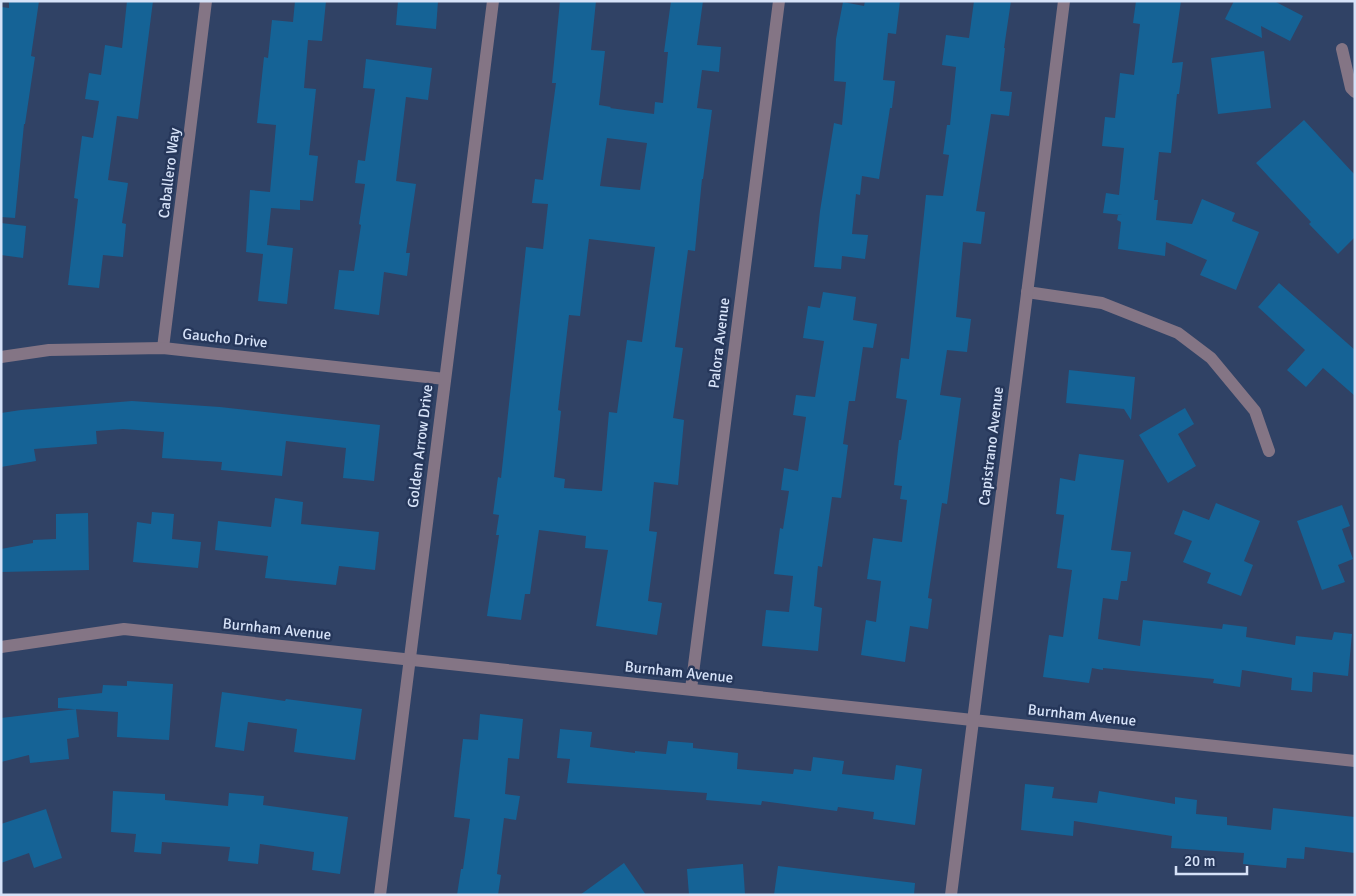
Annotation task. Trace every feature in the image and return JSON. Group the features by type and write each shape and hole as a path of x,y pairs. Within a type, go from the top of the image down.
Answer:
{"street":[{"name":"Caballero Way","path":"164,348 206,1"},
{"name":"Golden Arrow Drive","path":"380,895 493,1"},
{"name":"Palora Avenue","path":"692,689 779,1"},
{"name":"Capistrano Avenue","path":"951,895 1064,1"},
{"path":"1342,48 1351,88 1355,92"},
{"path":"1027,292 1102,303 1178,333 1211,358 1255,412 1269,452"},
{"name":"Gaucho Drive","path":"1,357 49,350 164,348 445,378"},
{"name":"Burnham Avenue","path":"1,648 124,629 1355,761"}],"building":[{"path":"9,1 39,1 31,56 35,57 24,124 15,218 1,217 1,7 9,8"},
{"path":"127,1 153,1 138,119 117,116 108,180 128,183 122,223 126,224 123,257 103,255 99,288 68,285 78,199 74,198 82,136 93,138 99,101 85,99 89,73 101,75 105,45 122,48"},
{"path":"295,1 326,1 322,41 308,40 304,88 316,89 309,155 318,156 313,201 300,200 300,210 271,208 267,245 293,248 287,304 258,301 263,254 246,252 250,190 270,192 276,125 257,123 264,57 268,58 272,20 293,22"},
{"path":"398,1 438,1 436,29 396,25"},
{"path":"560,1 596,1 591,50 605,51 599,105 654,114 655,102 663,103 668,52 664,52 671,1 703,1 697,45 721,47 719,72 702,70 697,108 712,110 702,179 695,251 688,250 675,347 683,348 673,418 684,420 678,485 654,482 649,531 657,532 648,601 662,603 657,635 596,626 608,550 585,548 586,536 539,530 530,594 525,594 521,620 487,616 499,535 496,535 499,515 493,514 498,477 501,478 526,247 543,249 548,204 532,203 535,179 543,180 556,83 552,83","holes":["607,138 647,143 640,190 600,186","589,239 655,247 642,342 627,340 617,413 609,412 602,491 564,488 565,479 554,477 561,411 558,410 569,315 580,316"]},
{"path":"865,1 900,1 896,34 888,33 883,80 895,81 879,179 862,176 860,195 856,194 852,234 868,235 865,259 842,256 841,269 814,267 820,211 834,123 842,125 846,82 834,81 836,39 843,2 864,6"},
{"path":"974,1 1011,1 1000,91 1012,92 1009,116 991,114 976,211 985,212 981,244 963,242 956,317 971,319 967,352 947,350 940,395 961,398 947,504 942,503 928,598 932,599 928,629 910,626 905,662 861,655 866,620 876,622 881,581 867,579 873,538 902,542 907,500 900,499 902,486 894,485 899,440 901,440 907,400 896,398 901,358 909,359 926,195 943,196 949,155 943,154 947,125 950,125 956,67 942,65 946,35 969,38"},
{"path":"1136,1 1181,1 1172,63 1183,62 1179,94 1177,94 1171,153 1159,152 1154,200 1158,200 1156,220 1192,224 1202,199 1235,213 1232,221 1259,232 1236,290 1200,275 1207,260 1166,242 1165,256 1118,249 1121,222 1117,220 1118,215 1122,215 1103,213 1106,193 1119,195 1124,148 1102,146 1105,117 1115,118 1120,73 1134,75 1140,24 1133,23"},
{"path":"1234,1 1274,1 1303,16 1290,41 1261,26 1262,38 1225,19"},
{"path":"1264,51 1271,108 1218,114 1211,58"},
{"path":"366,59 432,68 428,100 406,97 396,181 416,184 406,253 410,253 407,276 384,272 379,315 334,309 339,270 354,271 361,225 359,224 365,184 355,183 358,160 365,161 375,89 363,88"},
{"path":"1304,120 1355,175 1355,237 1338,254 1256,163"},
{"path":"1,223 26,226 23,258 1,255"},
{"path":"1279,283 1355,350 1355,396 1323,368 1306,387 1287,370 1305,350 1258,307"},
{"path":"823,292 856,297 853,320 877,324 873,348 863,347 855,401 849,401 843,444 848,445 841,498 832,497 822,567 818,566 814,606 822,608 818,651 762,646 766,610 789,612 793,576 774,574 780,528 783,529 789,491 781,490 784,468 798,471 806,417 793,415 796,395 815,397 824,341 803,338 808,306 820,308"},
{"path":"1069,370 1135,377 1131,420 1124,409 1066,403"},
{"path":"132,401 220,407 380,425 374,481 343,478 346,448 286,441 282,476 221,470 222,462 162,458 164,432 123,429 96,431 97,444 34,449 36,461 1,467 1,413"},
{"path":"1185,408 1194,424 1178,434 1196,466 1168,483 1139,435"},
{"path":"1079,454 1124,460 1111,550 1131,552 1127,581 1121,581 1118,600 1103,598 1098,639 1140,646 1143,620 1222,629 1223,624 1247,627 1246,637 1295,645 1296,636 1332,640 1334,632 1352,634 1348,676 1313,672 1312,692 1291,690 1292,678 1242,670 1240,687 1213,683 1214,679 1103,668 1103,670 1092,668 1089,683 1043,677 1049,635 1063,637 1072,570 1057,568 1064,515 1056,514 1060,478 1075,481"},
{"path":"275,498 303,502 301,524 379,532 375,570 339,566 336,585 265,578 268,556 215,550 218,521 271,527"},
{"path":"1216,503 1260,521 1244,561 1253,565 1241,596 1207,583 1211,573 1183,562 1192,541 1174,534 1183,510 1209,520"},
{"path":"1342,505 1350,526 1342,529 1353,559 1338,565 1345,582 1322,590 1297,521"},
{"path":"152,512 174,514 172,539 201,542 198,568 133,562 137,522 151,524"},
{"path":"88,513 89,570 1,572 1,549 33,543 33,540 56,539 56,514"},
{"path":"127,681 173,684 169,740 117,737 118,712 58,708 58,698 102,693 103,685 127,686"},
{"path":"222,692 362,709 355,760 294,752 297,729 248,722 244,751 215,747"},
{"path":"76,709 79,737 67,739 69,759 30,763 29,755 1,762 1,718"},
{"path":"480,714 523,719 519,759 508,758 505,794 520,796 516,820 504,818 497,874 501,875 498,895 457,895 461,869 463,869 470,819 454,817 463,739 478,740"},
{"path":"560,729 592,732 590,747 635,753 635,751 666,754 668,741 693,743 693,748 738,753 737,769 793,774 794,769 811,771 813,757 844,761 842,774 894,780 896,765 922,769 915,825 873,819 874,812 838,807 837,811 762,801 761,805 706,800 707,793 567,783 570,759 557,758"},
{"path":"1025,784 1054,787 1052,798 1097,803 1099,791 1175,804 1175,797 1197,800 1196,814 1227,817 1227,825 1271,830 1273,808 1355,817 1355,853 1305,847 1304,859 1287,858 1286,868 1243,864 1244,853 1171,848 1172,836 1074,821 1073,836 1021,830"},
{"path":"113,791 165,794 165,800 228,806 229,793 264,796 263,805 348,817 340,874 312,870 314,852 260,844 258,864 228,861 230,847 162,842 161,854 134,852 136,834 111,832"},
{"path":"46,809 62,858 34,868 29,853 1,863 1,824"},
{"path":"624,863 646,895 580,895"},
{"path":"743,864 745,895 689,895 687,869"},
{"path":"778,866 915,883 914,895 774,895"}]}
